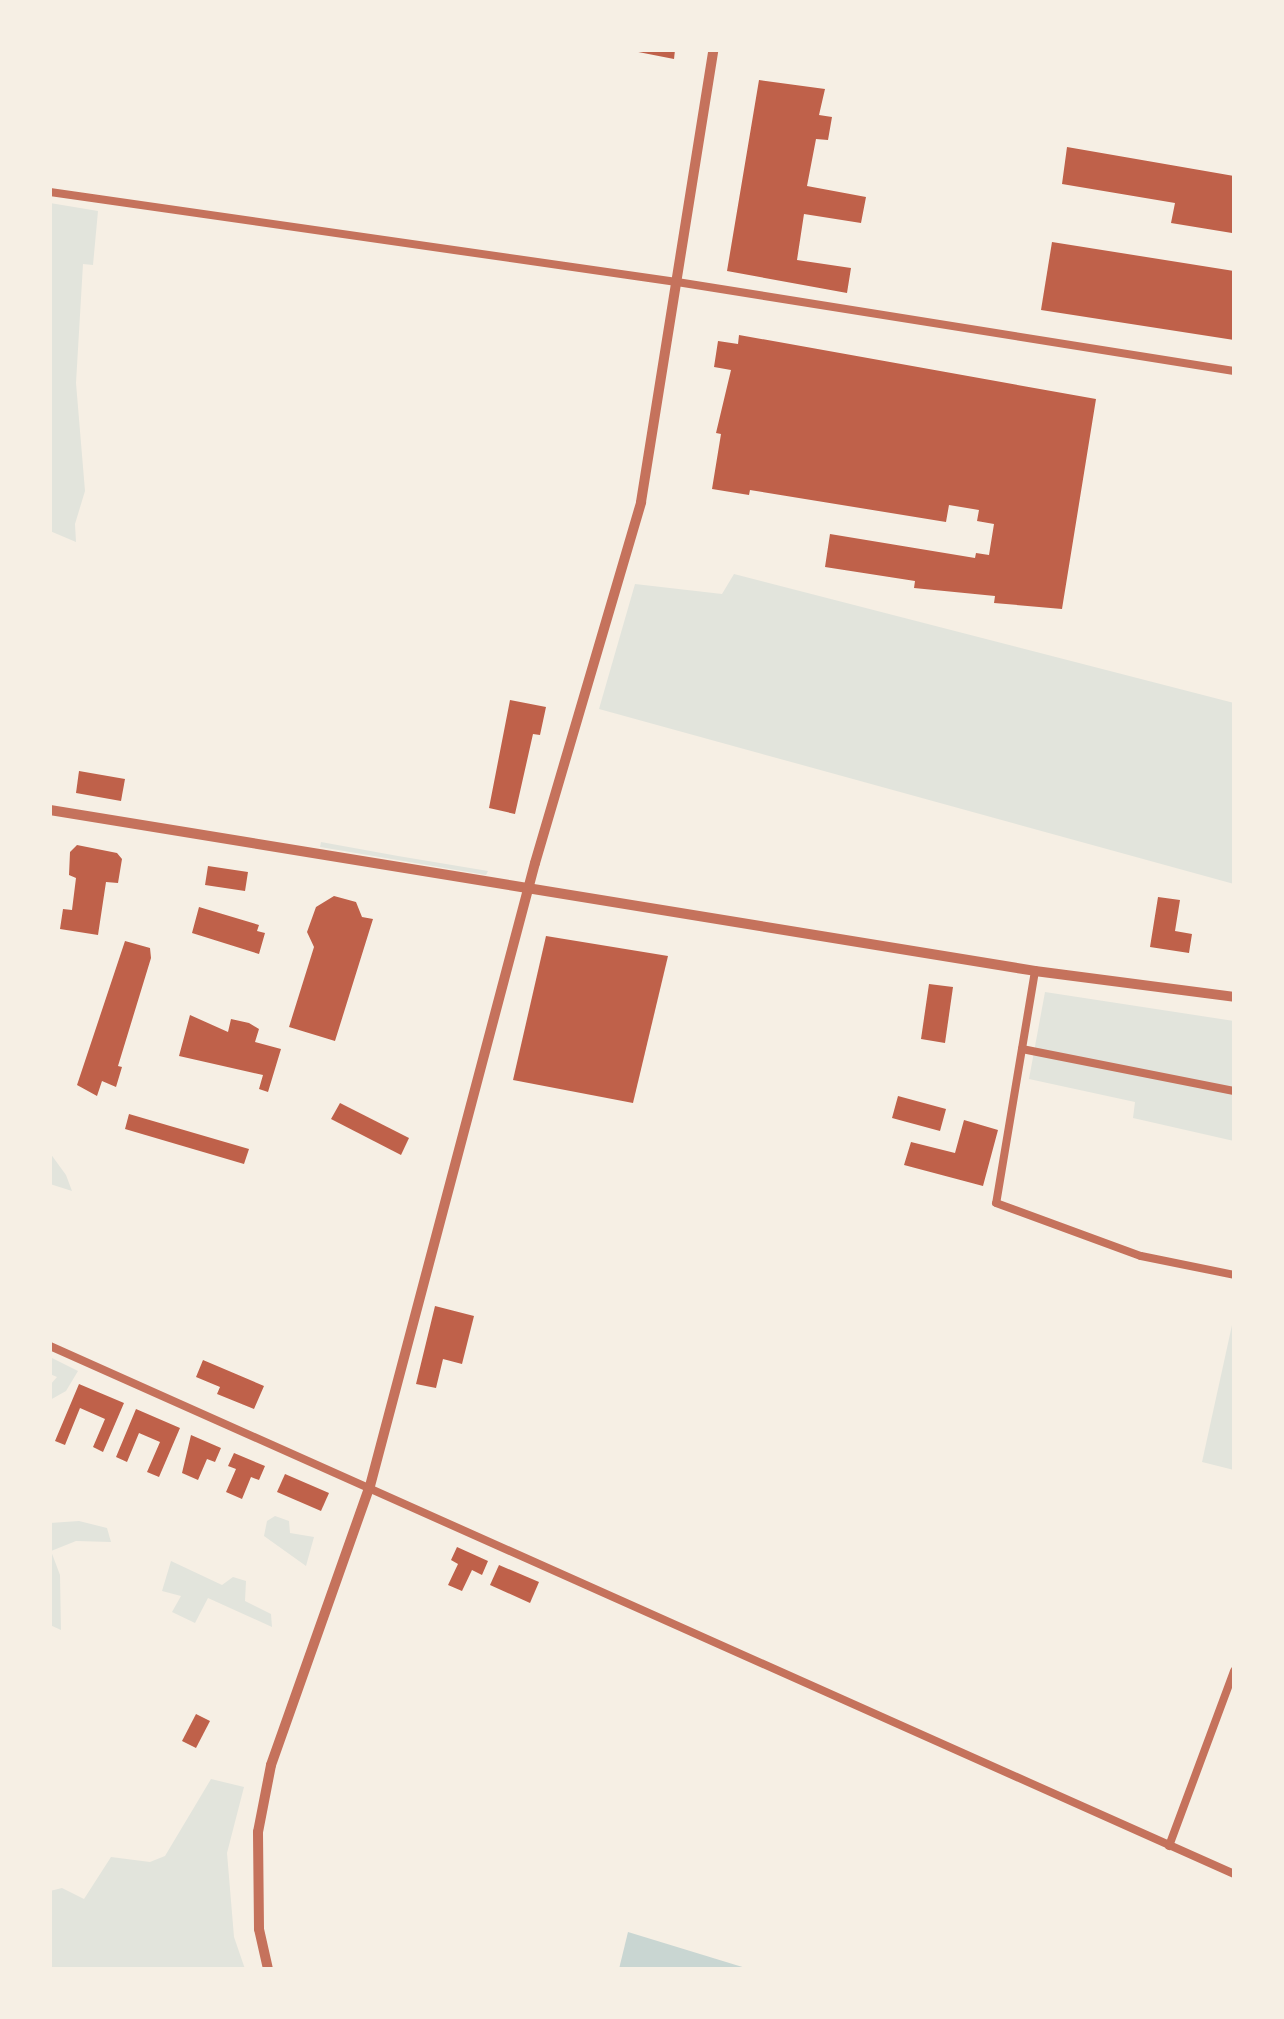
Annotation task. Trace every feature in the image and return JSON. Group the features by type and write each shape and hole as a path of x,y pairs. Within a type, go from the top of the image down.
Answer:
{"street":[{"path":"268,1969 259,1929 258,1832 271,1765 370,1486 529,888 641,502 713,50"},
{"path":"50,192 677,282 1234,371"},
{"path":"50,810 1035,971 1234,997"},
{"path":"1035,971 996,1203 1141,1256 1234,1275"},
{"path":"1022,1049 1234,1091"},
{"path":"50,1346 370,1486 1234,1874"},
{"path":"1169,1846 1234,1671"}],"shaded area":[{"path":"50,203 98,211 93,265 83,264 76,383 85,491 75,524 76,542 50,531"},
{"path":"734,574 1234,703 1234,884 599,709 635,584 722,594"},
{"path":"321,842 488,871 486,875 320,847"},
{"path":"1045,992 1234,1021 1234,1141 1133,1118 1135,1102 1029,1079"},
{"path":"50,1153 66,1175 72,1191 50,1184"},
{"path":"1234,1316 1234,1470 1202,1462"},
{"path":"50,1357 78,1371 66,1391 50,1400 50,1385 57,1377 50,1374"},
{"path":"275,1516 289,1521 290,1533 314,1537 306,1566 264,1536 267,1521"},
{"path":"79,1521 107,1528 111,1542 76,1541 51,1551 60,1575 61,1630 50,1625 50,1523"},
{"path":"171,1561 222,1585 233,1577 246,1581 245,1601 271,1614 272,1627 208,1598 195,1623 172,1612 181,1596 162,1591"},
{"path":"211,1779 244,1787 227,1853 234,1937 245,1969 50,1969 50,1891 62,1888 84,1899 111,1857 150,1862 165,1856"},
{"path":"628,1932 749,1969 619,1969"}],"building":[{"path":"628,50 675,50 674,59"},
{"path":"759,80 825,89 819,115 832,117 828,140 816,139 807,186 866,197 861,223 804,214 797,260 851,268 847,293 727,271"},
{"path":"1067,147 1234,176 1232,233 1171,223 1175,203 1062,184"},
{"path":"1052,242 1234,271 1234,340 1041,310"},
{"path":"739,335 1096,399 1062,609 994,603 995,596 914,588 915,581 825,567 830,534 975,558 976,553 989,555 994,524 977,521 979,510 949,505 946,522 750,490 749,495 712,489 721,434 716,433 731,370 714,367 718,341 738,344"},
{"path":"510,700 546,707 540,735 533,734 515,814 489,808"},
{"path":"79,771 125,779 121,801 76,793"},
{"path":"77,845 117,853 122,859 118,883 106,882 98,935 60,929 63,909 72,910 76,878 69,875 70,852"},
{"path":"208,866 248,872 245,891 205,885"},
{"path":"334,896 356,902 362,917 373,919 335,1041 289,1027 314,947 307,932 316,907"},
{"path":"1158,897 1180,900 1175,931 1192,934 1189,953 1150,947"},
{"path":"199,907 259,925 257,931 265,933 259,954 192,933"},
{"path":"546,936 668,956 633,1103 513,1080"},
{"path":"125,941 150,948 151,958 118,1066 122,1067 116,1087 102,1081 97,1096 77,1085"},
{"path":"929,984 953,987 945,1043 921,1039"},
{"path":"190,1015 228,1032 231,1019 249,1023 259,1029 255,1042 281,1049 268,1092 259,1089 263,1075 179,1056"},
{"path":"898,1096 946,1109 940,1131 892,1118"},
{"path":"340,1103 409,1138 401,1155 331,1119"},
{"path":"129,1114 249,1149 244,1164 125,1129"},
{"path":"964,1120 998,1130 983,1186 904,1165 911,1142 955,1153"},
{"path":"435,1306 474,1316 462,1364 443,1359 436,1388 416,1384"},
{"path":"203,1360 264,1386 254,1409 217,1394 220,1387 196,1377"},
{"path":"79,1384 124,1403 103,1452 93,1447 105,1419 80,1408 65,1445 55,1441"},
{"path":"136,1409 180,1428 159,1477 147,1472 160,1442 139,1433 127,1462 116,1457"},
{"path":"191,1435 221,1448 215,1462 207,1459 198,1480 182,1473"},
{"path":"234,1453 265,1466 259,1480 251,1477 242,1499 226,1492 236,1469 228,1466"},
{"path":"285,1474 329,1493 321,1511 277,1492"},
{"path":"457,1547 488,1561 482,1575 472,1570 462,1591 448,1585 458,1564 451,1560"},
{"path":"499,1565 539,1582 530,1603 490,1585"},
{"path":"196,1714 210,1721 196,1748 182,1741"}]}
